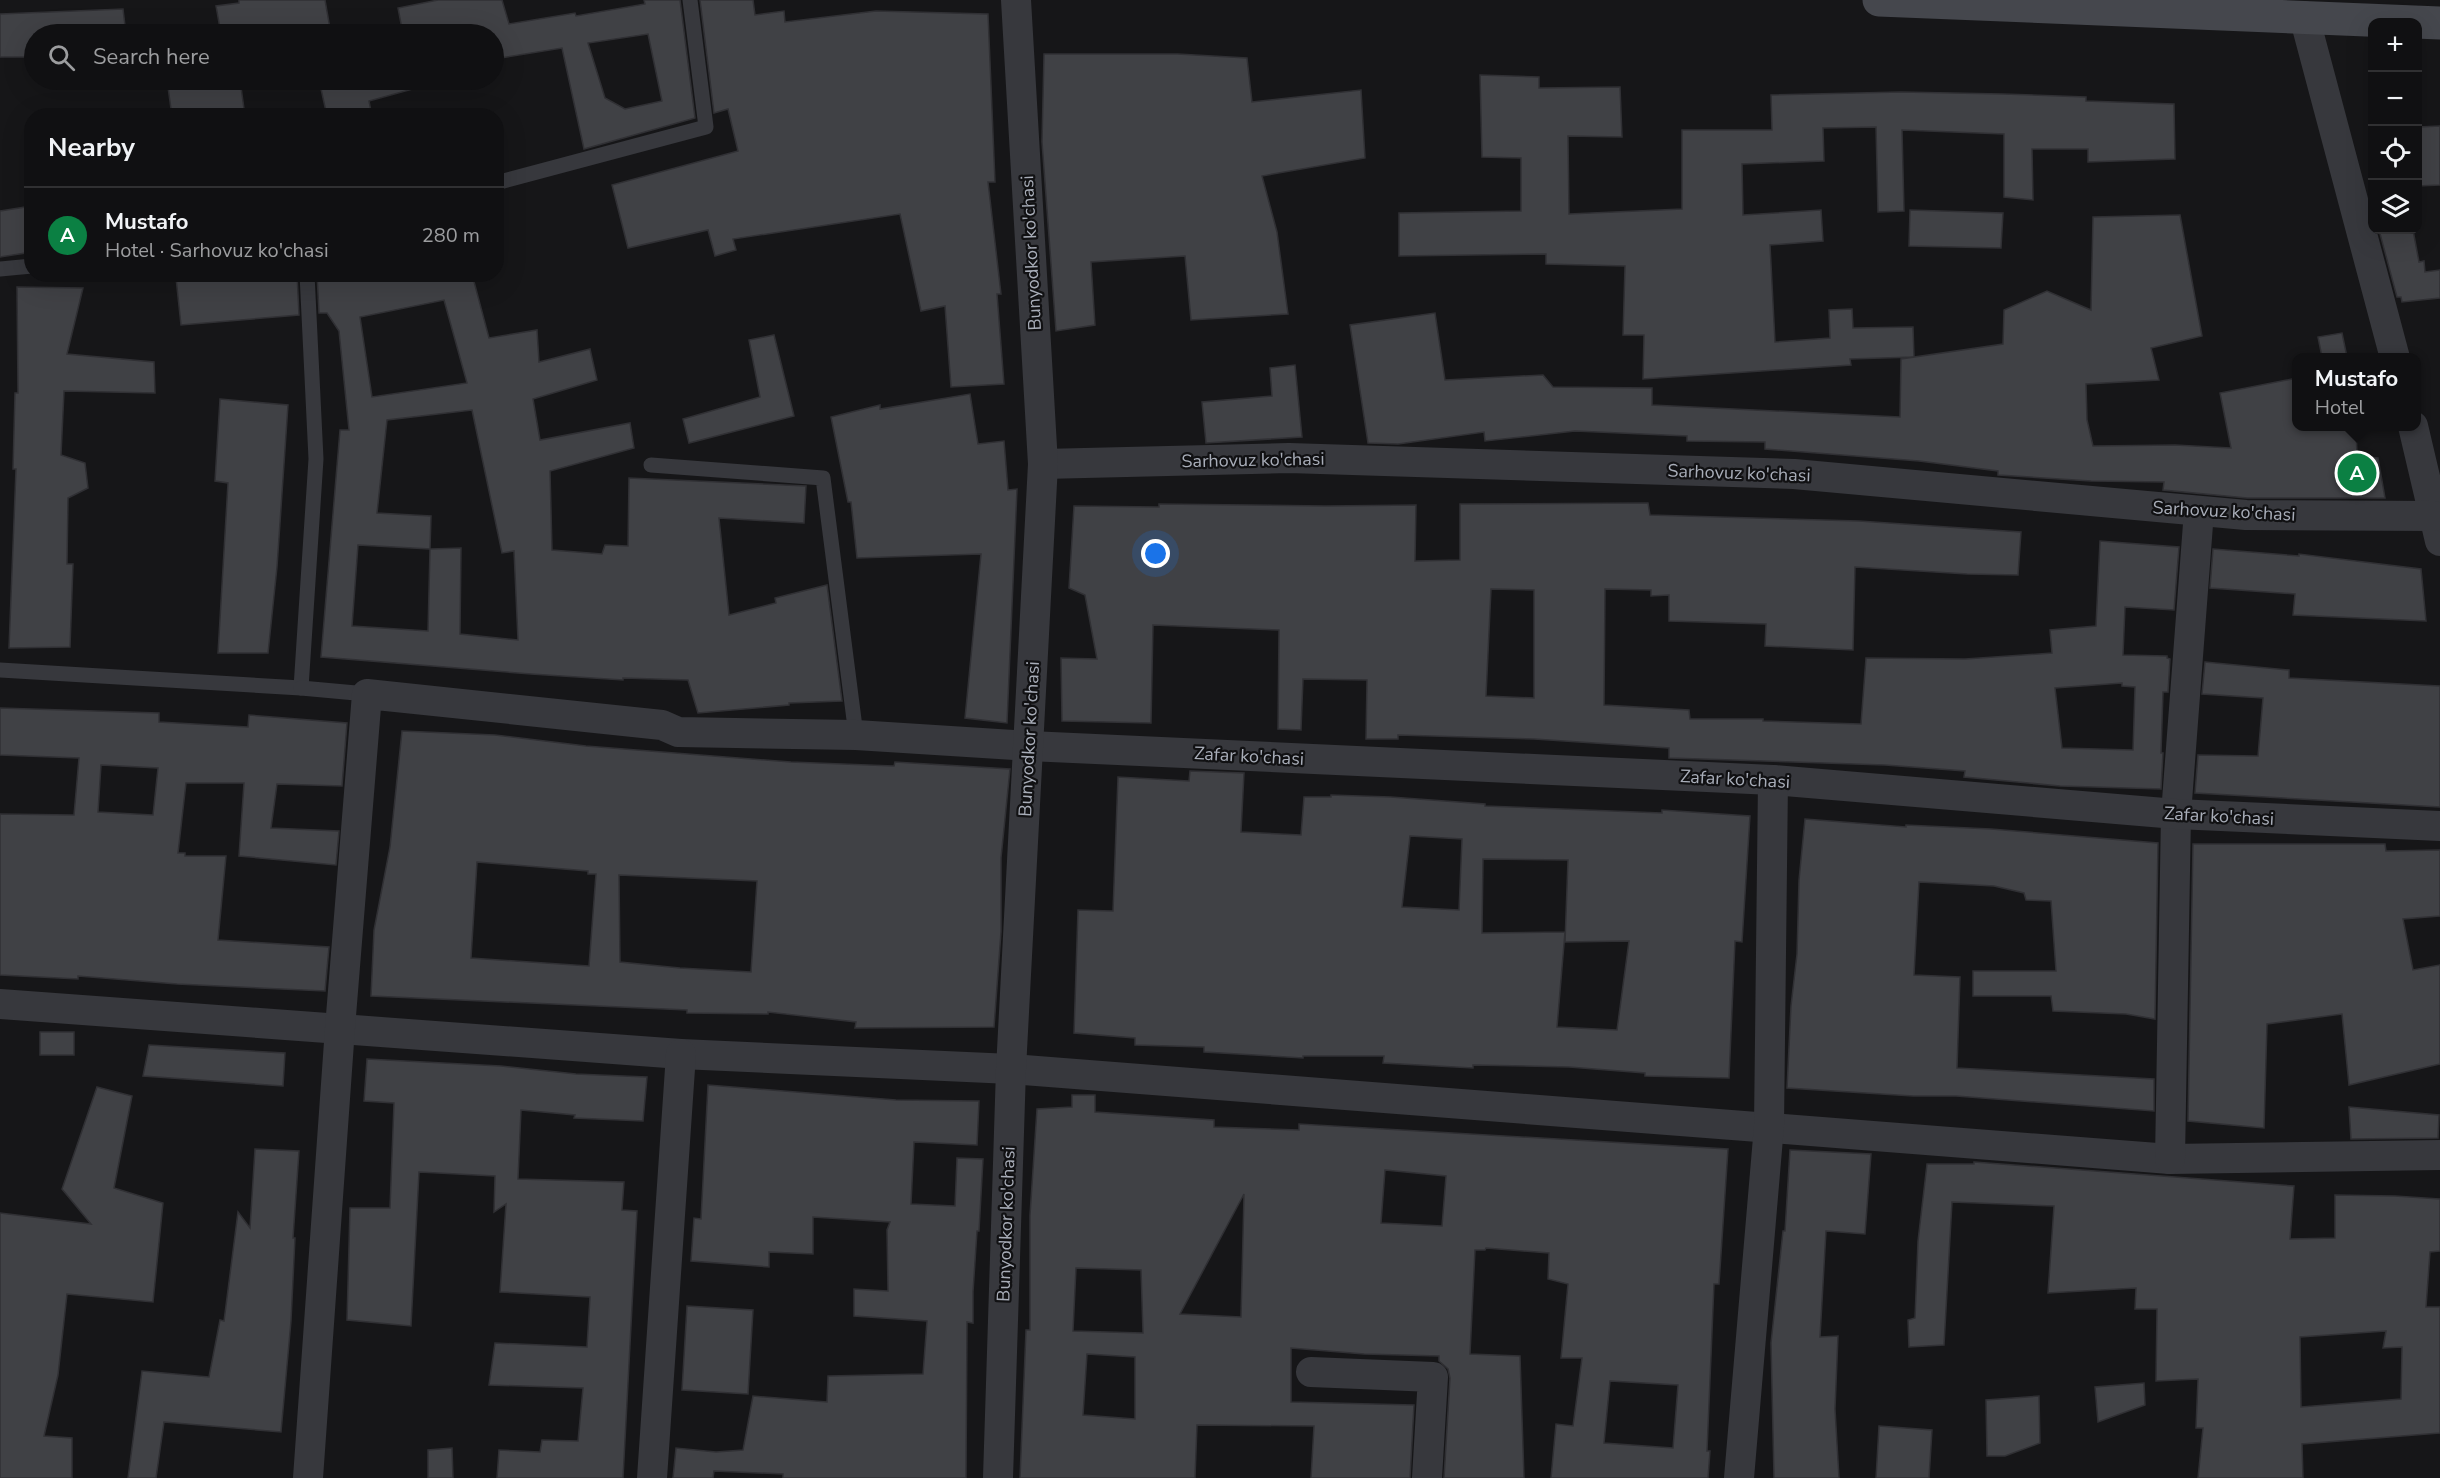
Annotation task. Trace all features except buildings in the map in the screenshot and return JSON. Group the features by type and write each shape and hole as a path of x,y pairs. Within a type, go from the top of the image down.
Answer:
{"main road":[{"path":"1879,0 2440,23"}],"street":[{"name":"Bunyodkor ko'chasi","path":"998,1478 1011,1069 1043,464 1016,0"},
{"path":"2304,16 2394,353"},
{"name":"Sarhovuz ko'chasi","path":"1043,464 1289,458 1794,474 2246,515 2437,528 2414,431"},
{"path":"2170,1159 2176,814 2199,511"},
{"path":"308,1478 340,1028 367,694"},
{"name":"Zafar ko'chasi","path":"367,694 663,725 678,732 856,735 1029,746 1773,780 2176,814 2440,826"},
{"path":"1739,1478 1768,1126 1773,780"},
{"path":"0,1004 681,1054 1011,1069 2170,1159 2440,1155"},
{"path":"652,1478 681,1054"},
{"path":"1311,1372 1433,1377 1427,1478"}],"lane":[{"path":"504,181 706,128 690,0"},
{"path":"0,269 24,267"},
{"path":"301,688 316,459 307,282"},
{"path":"651,465 823,478 856,735"},
{"path":"0,670 367,694"}],"place":[{"name":"Mustafo","path":"2357,473"}]}
